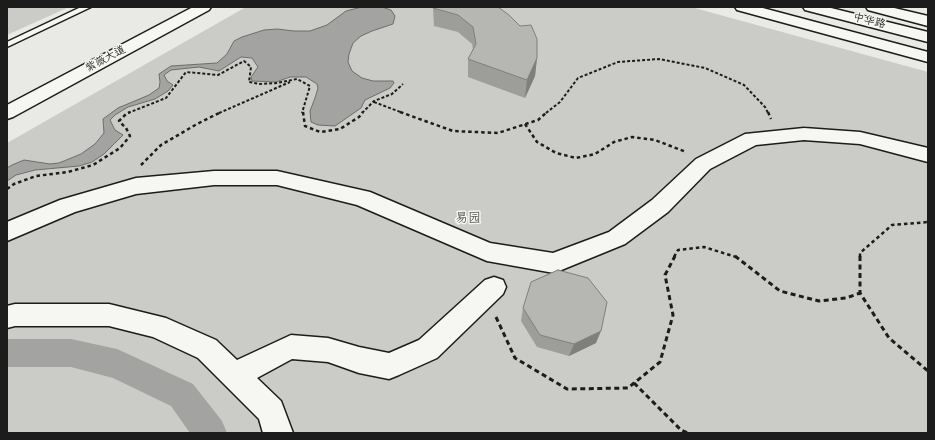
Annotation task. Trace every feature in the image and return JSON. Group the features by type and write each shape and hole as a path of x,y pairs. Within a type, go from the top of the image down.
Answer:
{"main road":[{"name":"紫薇大道","path":"7,100 184,7"},
{"name":"紫薇大道","path":"7,114 204,7"},
{"path":"742,7 928,57"},
{"name":"中华路","path":"810,7 928,37"},
{"name":"中华路","path":"873,7 928,20"},
{"path":"7,232 68,206 136,186 214,178 277,178 362,198 487,252 554,264 617,238 660,206 703,164 752,139 804,134 860,138 928,155"},
{"path":"235,376 256,363 291,347 328,350 359,360 389,366 428,349 464,314 494,288"},
{"path":"7,317 15,315 109,315 157,326 207,349 271,411 278,433"}],"lane":[{"path":"7,44 87,7"}],"path":[{"path":"374,101 399,112 453,131 498,133 538,120 560,102 578,78 618,62 659,59 706,68 744,85 765,107 778,136"},
{"path":"7,189 14,184 36,176 68,172 93,165 120,148 130,136 126,128 119,121 126,114 166,98 186,72 218,74 244,61 251,67 249,82 260,84 296,80 303,81 310,86 302,114 305,126 320,132 340,129 359,117 374,101 392,94 403,84"},
{"path":"117,192 128,178 162,145 197,124 249,99 296,80"},
{"path":"525,124 537,142 556,153 576,158 595,154 614,142 632,137 655,140 684,151 703,164"},
{"path":"928,222 892,225 860,253 860,293 889,338 928,372"},
{"path":"494,288 493,311 516,358 567,389 628,388 660,362 673,315 665,275 678,250 704,247 735,256 780,291 819,301 846,298 860,293"},
{"path":"634,383 681,430 688,433"}],"green space":[{"path":"7,7 69,7 7,35"},
{"name":"易园","path":"246,7 691,7 928,72 928,433 7,433 7,143"}],"shaded area":[{"path":"362,7 382,7 391,10 395,16 393,24 361,36 353,43 348,62 352,71 362,78 373,81 393,81 394,83 390,88 365,100 361,108 335,126 318,125 311,122 310,111 318,88 317,84 306,77 290,77 276,82 252,81 251,77 258,67 252,58 241,57 219,71 199,67 171,70 164,75 167,81 173,85 168,91 155,99 128,107 110,120 115,130 123,135 104,154 92,162 79,166 35,170 16,175 7,181 7,168 24,160 50,164 59,163 81,154 95,144 104,133 103,119 118,108 149,95 159,88 159,74 171,66 217,63 227,54 234,41 242,37 264,30 277,29 310,31 327,25 346,11"}],"building":[{"path":"498,7 520,26 531,25 537,39 537,58 527,80 468,59 476,44 473,27 458,15 433,8"},
{"path":"558,270 588,278 607,302 601,331 574,344 540,335 523,308 531,282"}],"waterway":[{"path":"7,353 71,353 117,364 182,395 210,433"}]}
